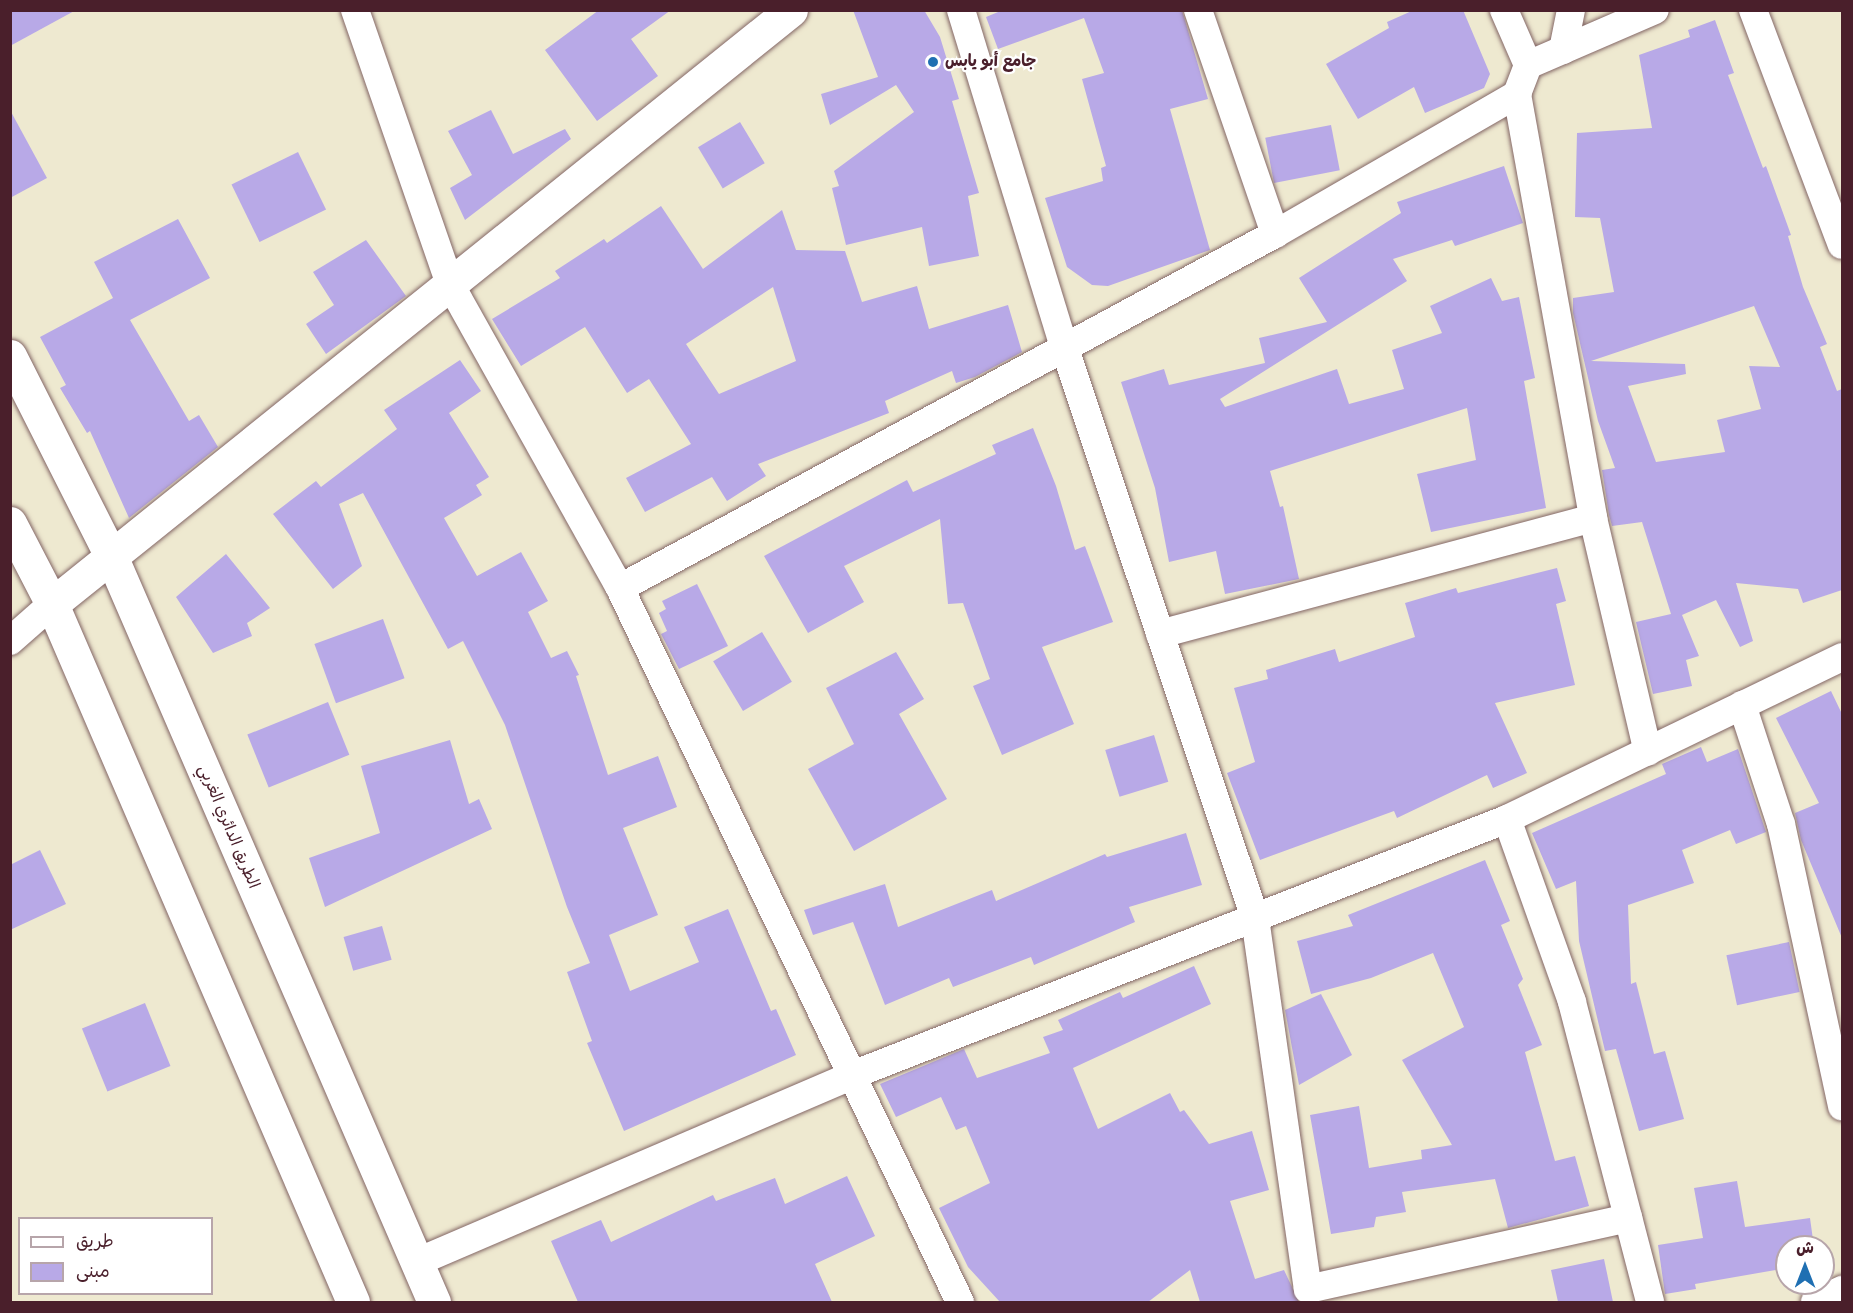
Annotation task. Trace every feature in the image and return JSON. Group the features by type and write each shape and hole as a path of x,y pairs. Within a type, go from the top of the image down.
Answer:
{"main road":[{"path":"52,604 790,10"},
{"name":"الطريق الدائري الغربي","path":"10,356 112,558 434,1302"},
{"path":"10,523 52,604 353,1302"}],"street":[{"path":"355,10 450,284 620,588 850,1076 960,1302"},
{"path":"961,10 1064,346 1255,918 1308,1290 1628,1218"},
{"path":"1198,10 1275,234"},
{"path":"1504,10 1528,65 1517,94 1593,518 1647,752"},
{"path":"1563,50 1571,10"},
{"path":"1528,65 1655,10"},
{"path":"1753,10 1842,245"},
{"path":"620,588 1275,234 1517,94"},
{"path":"1160,634 1593,518"},
{"path":"10,641 52,604"},
{"path":"417,1262 850,1076 1507,819 1842,657"},
{"path":"1742,705 1780,824 1842,1107"},
{"path":"1507,819 1572,1002 1650,1302"},
{"path":"1815,1302 1842,1290"}],"building":[{"path":"10,10 76,10 10,46"},
{"path":"599,10 671,10 631,39 658,76 597,121 545,50"},
{"path":"853,10 924,10 940,37 959,99 952,101 979,193 968,196 979,256 929,266 922,227 846,245 832,188 839,186 834,171 914,112 896,85 830,125 821,94 878,77"},
{"path":"1003,10 1182,10 1208,99 1170,109 1210,250 1108,286 1092,285 1067,267 1045,198 1103,181 1101,168 1106,166 1082,79 1104,73 1084,18 998,49 986,17"},
{"path":"1414,10 1463,10 1490,74 1484,88 1425,113 1414,87 1358,119 1326,64 1389,28 1387,22"},
{"path":"1715,20 1734,73 1728,75 1763,168 1766,166 1791,235 1788,236 1803,287 1827,344 1820,347 1837,391 1842,389 1842,590 1803,603 1798,589 1736,583 1753,641 1740,647 1716,600 1682,615 1699,656 1686,660 1692,686 1653,694 1636,622 1671,614 1642,522 1612,526 1609,515 1602,470 1615,468 1598,421 1573,313 1573,298 1614,292 1600,218 1575,217 1577,133 1652,128 1639,55 1690,37 1688,30","holes":["1754,306 1780,367 1749,366 1761,409 1717,420 1725,452 1656,462 1628,386 1686,374 1685,364 1591,361"]},
{"path":"10,110 47,178 10,198"},
{"path":"491,110 513,154 565,129 571,139 465,220 450,188 472,175 448,131"},
{"path":"740,122 765,163 723,188 698,147"},
{"path":"1331,125 1340,170 1274,183 1265,138"},
{"path":"298,152 326,210 260,242 231,184"},
{"path":"1504,166 1523,223 1455,246 1452,240 1393,259 1407,281 1220,399 1225,407 1337,369 1349,404 1404,389 1392,350 1442,333 1430,306 1491,278 1502,301 1519,297 1535,378 1524,381 1546,508 1431,532 1417,474 1476,460 1467,408 1270,471 1280,507 1283,506 1299,579 1225,594 1216,551 1169,562 1155,488 1121,382 1164,369 1169,385 1265,363 1259,338 1327,322 1299,278 1401,213 1397,202"},
{"path":"661,206 703,269 782,210 796,250 845,251 862,302 917,286 929,329 1008,305 1022,352 975,377 956,383 952,371 885,401 889,413 758,464 766,476 727,501 712,477 645,512 626,478 691,444 649,379 627,393 585,327 521,366 492,319 560,278 555,271 604,239 607,243","holes":["773,287 796,361 719,394 686,344"]},
{"path":"178,219 210,278 130,320 189,421 199,415 218,447 129,518 90,431 87,433 60,388 66,385 40,337 113,298 94,262"},
{"path":"366,240 406,296 326,354 306,324 334,305 313,272"},
{"path":"460,360 481,391 449,413 489,477 476,485 482,495 444,518 477,576 521,552 548,601 528,612 551,658 567,651 579,675 576,676 608,775 658,756 677,807 623,828 658,915 609,935 630,991 699,962 684,927 728,909 771,1011 776,1009 796,1055 624,1131 587,1043 592,1041 567,972 590,963 567,907 505,725 463,641 448,649 363,493 339,504 362,566 333,589 273,514 316,481 321,487 397,429 384,410"},
{"path":"1033,428 1056,486 1075,550 1085,546 1113,622 1042,647 1074,724 1002,755 973,686 990,679 963,603 948,604 940,519 844,566 864,602 808,633 764,556 907,480 913,492 996,454 992,445"},
{"path":"226,554 270,608 247,623 252,636 213,653 176,597"},
{"path":"1557,568 1566,601 1556,604 1575,685 1495,703 1527,773 1493,788 1487,775 1397,818 1394,811 1260,860 1227,773 1255,762 1234,688 1268,679 1266,670 1335,649 1339,662 1415,637 1405,603 1456,588 1458,593"},
{"path":"697,584 728,646 679,669 661,634 667,631 659,613 666,609 662,601"},
{"path":"383,619 405,678 336,703 314,644"},
{"path":"762,632 792,682 743,711 713,661"},
{"path":"896,652 924,699 899,714 947,799 854,851 808,769 854,744 826,688"},
{"path":"1831,691 1842,714 1842,938 1801,840 1795,813 1819,803 1776,718"},
{"path":"328,702 349,755 269,787 247,735"},
{"path":"1154,735 1168,782 1120,797 1105,750"},
{"path":"450,740 469,804 479,799 492,829 325,907 309,858 380,833 361,766"},
{"path":"1701,747 1707,762 1738,749 1766,832 1736,844 1730,830 1682,850 1694,883 1628,905 1631,984 1636,982 1654,1054 1665,1051 1684,1119 1639,1131 1616,1049 1605,1051 1579,941 1576,881 1556,889 1532,833 1666,774 1662,764"},
{"path":"1186,833 1202,885 1129,907 1135,922 1034,965 1031,957 953,987 949,978 885,1005 853,922 813,935 804,910 885,884 898,927 992,890 996,901 1105,854 1107,857"},
{"path":"40,850 66,904 10,930 10,865"},
{"path":"1485,860 1510,921 1501,925 1523,979 1518,985 1542,1045 1525,1052 1555,1161 1575,1156 1589,1206 1508,1228 1495,1179 1402,1192 1406,1212 1376,1217 1374,1227 1331,1234 1310,1115 1359,1106 1369,1168 1422,1159 1421,1150 1452,1145 1402,1060 1464,1027 1433,953 1371,978 1311,994 1297,941 1353,926 1348,915"},
{"path":"382,926 392,960 353,971 344,937"},
{"path":"1789,942 1800,992 1737,1005 1726,955"},
{"path":"1194,966 1211,1004 1073,1068 1098,1129 1170,1093 1180,1112 1184,1110 1209,1144 1252,1131 1269,1190 1230,1201 1255,1279 1284,1270 1299,1302 1200,1302 1190,1270 1148,1302 1000,1302 968,1267 939,1208 990,1183 966,1126 956,1130 941,1097 896,1117 880,1084 964,1049 977,1078 1050,1053 1043,1037 1063,1030 1058,1020 1120,992 1123,998"},
{"path":"1321,994 1352,1055 1299,1085 1285,1010"},
{"path":"145,1003 170,1066 107,1092 82,1028"},
{"path":"847,1176 875,1236 815,1264 832,1302 578,1302 551,1241 601,1220 611,1242 713,1195 716,1201 775,1178 785,1204"},
{"path":"1737,1181 1745,1227 1810,1218 1812,1235 1775,1235 1775,1270 1695,1284 1696,1289 1665,1294 1658,1245 1703,1238 1694,1188"},
{"path":"1604,1259 1613,1302 1558,1302 1551,1270"}],"place":[{"name":"جامع أبو يابس","path":"933,62"}]}
